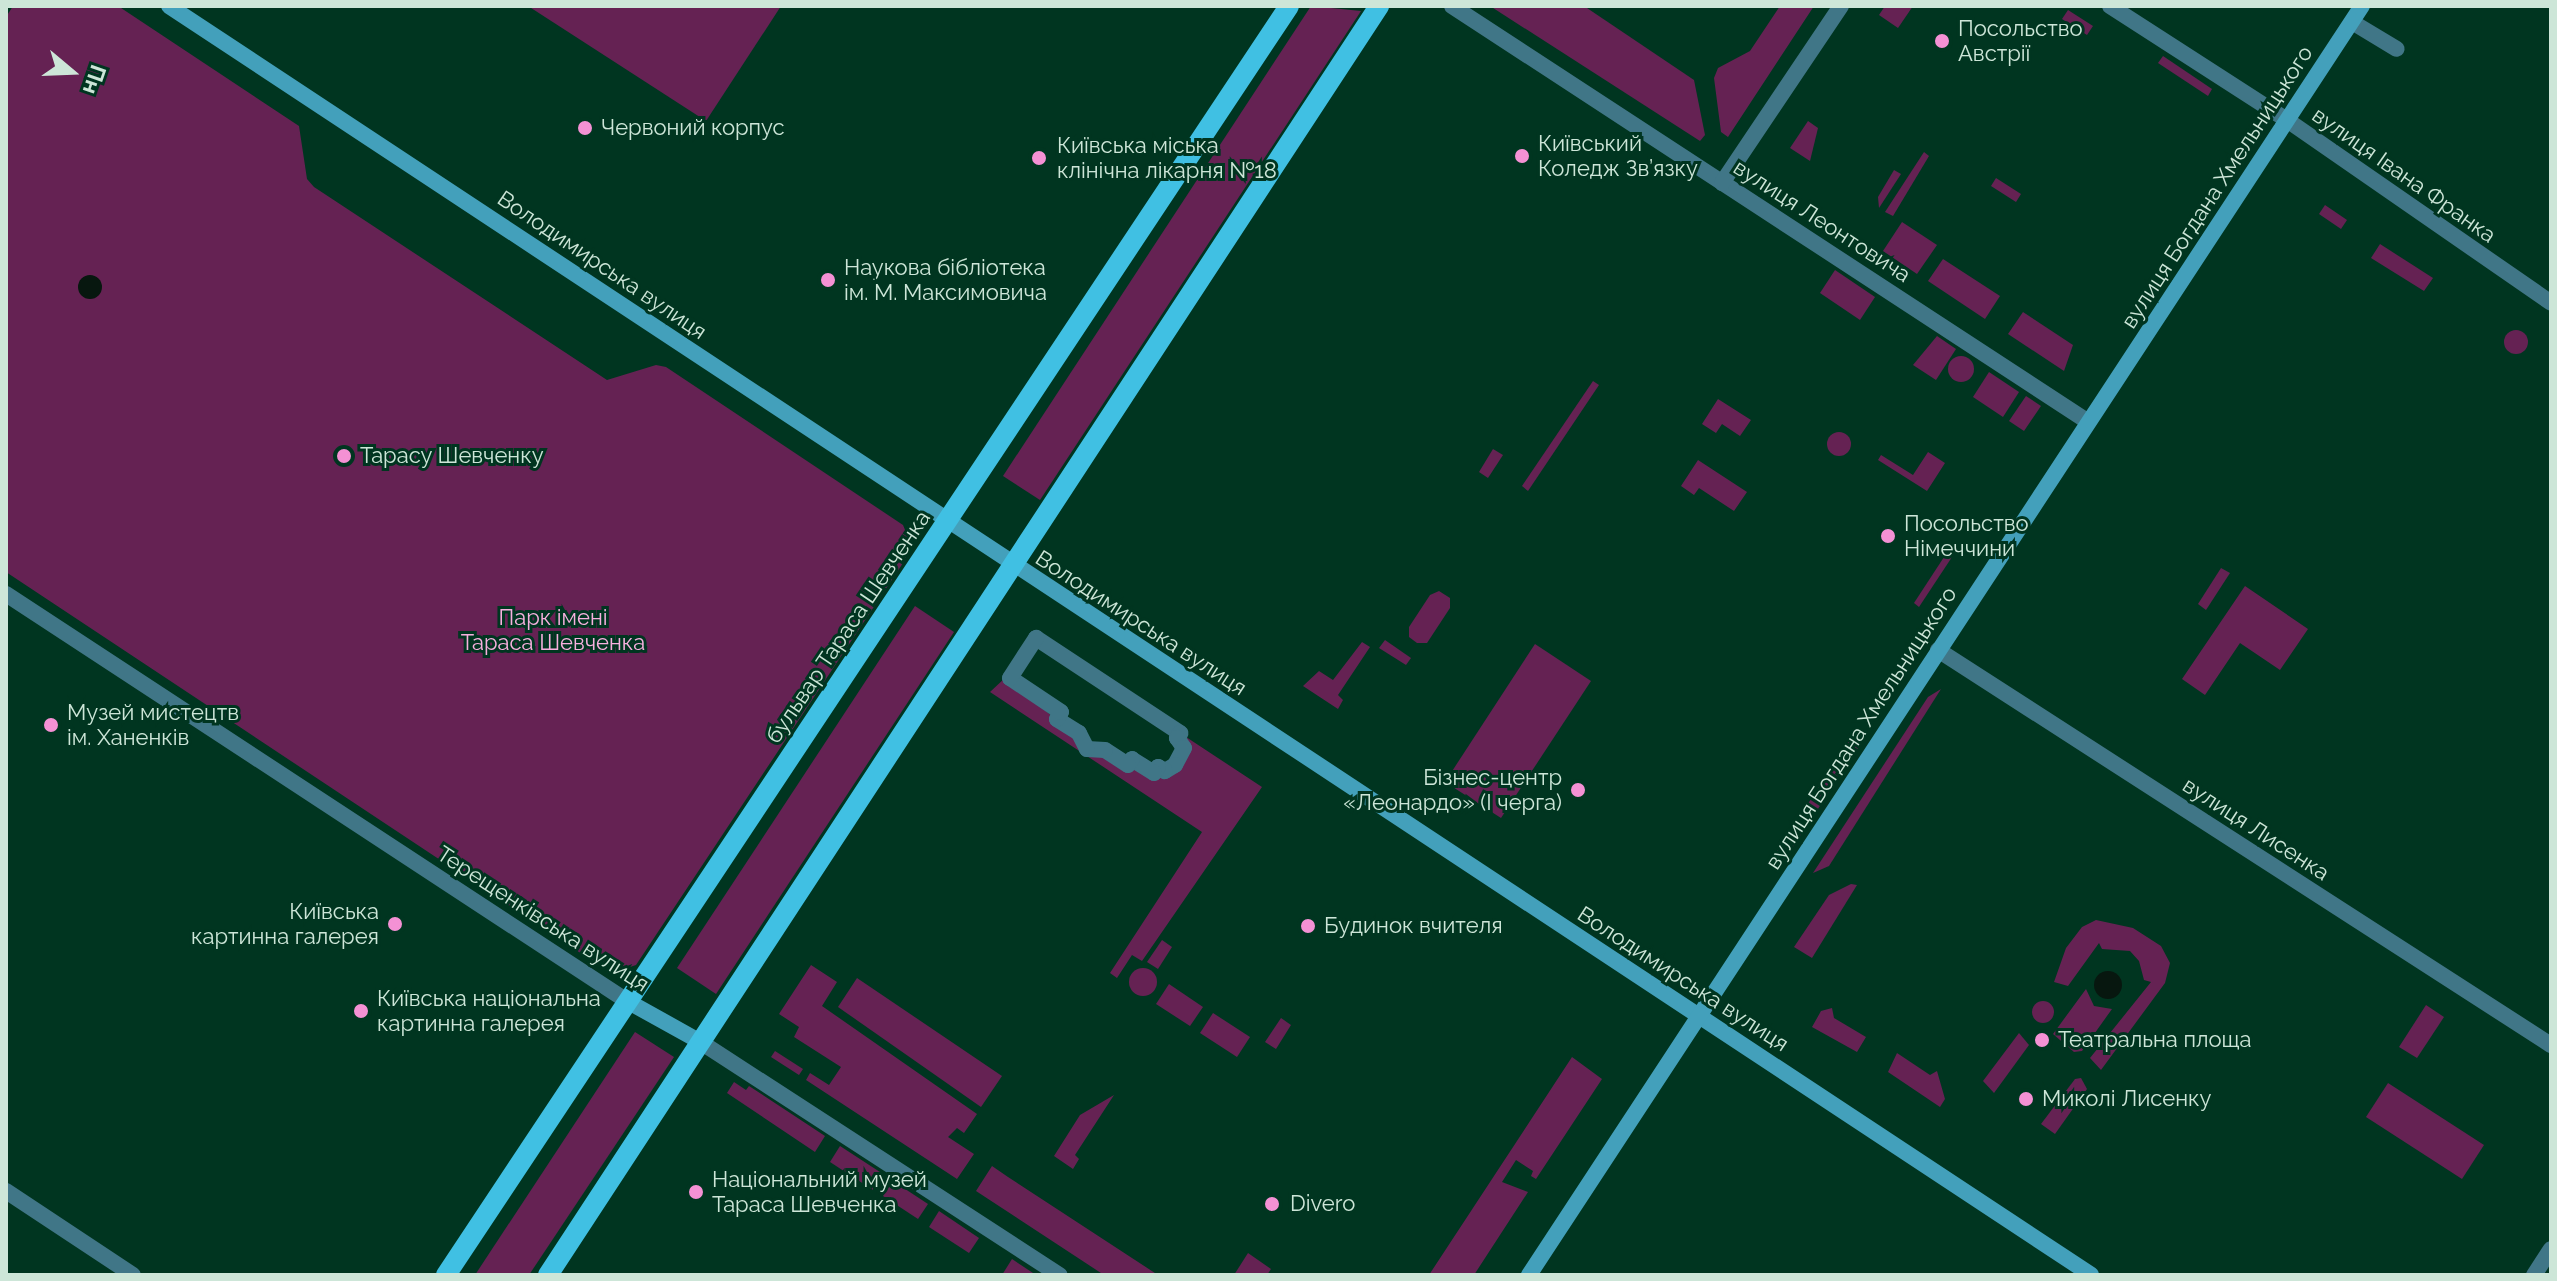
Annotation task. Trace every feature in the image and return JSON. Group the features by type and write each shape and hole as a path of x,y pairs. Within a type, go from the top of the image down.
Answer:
{"main road":[{"name":"Володимирська вулиця","path":"169,6 2091,1275"},
{"name":"бульвар Тараса Шевченка","path":"446,1275 1289,6"},
{"path":"548,1275 1379,6"},
{"name":"вулиця Богдана Хмельницького","path":"1529,1275 2362,6"},
{"name":"Терещенківська вулиця","path":"627,1001 699,1041"}],"street":[{"name":"вулиця Леонтовича","path":"1452,6 2087,421"},
{"path":"1722,183 1841,6"},
{"name":"вулиця Івана Франка","path":"2110,6 2287,120 2551,303"},
{"path":"2352,22 2397,49"},
{"name":"Терещенківська вулиця","path":"6,594 627,1001"},
{"path":"1036,638 1180,733 1182,755 1171,769 1158,767 1154,773 1132,759 1128,765 1105,750 1087,749 1079,733 1057,719 1061,712 1010,678 1036,638"},
{"name":"вулиця Лисенка","path":"1938,650 2551,1045"},
{"name":"Терещенківська вулиця","path":"699,1041 1060,1275"},
{"path":"6,1191 133,1275"},
{"path":"2534,1275 2551,1249"}],"green space":[{"name":"Парк імені Тараса Шевченка","path":"13,6 118,6 299,126 307,179 314,187 607,380 656,365 666,367 903,525 910,542 905,560 636,965 618,971 600,966 6,572 6,17"},
{"path":"528,6 781,6 706,121"},
{"path":"1311,6 1361,11 1040,500 1003,476"},
{"path":"1490,6 1584,6 1694,80 1705,135 1700,141"},
{"path":"1780,6 1814,6 1728,137 1721,132 1714,78 1718,68 1750,51"},
{"path":"1885,6 1913,6 1898,28 1879,15"},
{"path":"2068,10 2093,26 2087,35 2062,19"},
{"path":"2163,56 2212,89 2208,96 2158,63"},
{"path":"1808,121 1818,128 1810,161 1790,148"},
{"path":"1924,152 1929,156 1893,216 1885,212"},
{"path":"1894,170 1901,174 1879,208 1878,197"},
{"path":"1996,178 2021,194 2016,202 1991,186"},
{"path":"2325,205 2347,220 2341,229 2319,214"},
{"path":"1902,222 1937,245 1917,274 1883,251"},
{"path":"2380,244 2433,278 2424,291 2371,258"},
{"path":"1943,259 2000,296 1985,319 1928,281"},
{"path":"1835,270 1875,297 1860,320 1820,293"},
{"path":"2023,312 2073,345 2064,371 2008,334"},
{"path":"2516,330 2527,337 2528,342 2521,353 2516,354 2505,347 2504,342 2511,331"},
{"path":"1937,336 1956,349 1936,380 1913,365"},
{"path":"1961,356 1970,360 1974,369 1970,378 1961,382 1952,378 1948,369 1952,360"},
{"path":"1989,372 2019,392 2003,417 1973,397"},
{"path":"1593,381 1599,385 1528,491 1522,486"},
{"path":"2026,396 2041,406 2024,431 2009,421"},
{"path":"1718,399 1751,420 1740,436 1722,424 1716,433 1702,424"},
{"path":"1839,432 1850,439 1851,444 1844,455 1839,456 1828,449 1827,444 1834,433"},
{"path":"1493,449 1503,455 1488,478 1479,472"},
{"path":"1928,452 1945,463 1927,491 1878,460 1881,455 1913,475"},
{"path":"1698,460 1747,492 1734,511 1699,488 1694,495 1681,486"},
{"path":"1946,554 1952,557 1919,607 1914,603"},
{"path":"2221,568 2230,573 2206,610 2198,604"},
{"path":"2245,586 2308,629 2280,670 2240,643 2205,695 2182,679"},
{"path":"1439,591 1450,598 1450,608 1427,643 1417,643 1409,637 1409,627 1430,595"},
{"path":"915,606 954,632 716,994 677,968"},
{"path":"1385,640 1411,658 1406,665 1379,648"},
{"path":"1362,642 1370,647 1338,695 1343,700 1338,709 1303,686 1319,671 1333,680"},
{"path":"1535,644 1591,681 1501,818 1445,782"},
{"path":"1006,677 1080,740 1171,769 1180,733 1262,787 1142,961 1132,955 1117,978 1110,973 1202,832 990,692"},
{"path":"1941,689 1829,866 1813,873 1928,697"},
{"path":"1854,733 1864,739 1783,862 1774,856"},
{"path":"1851,884 1857,885 1812,958 1794,947 1829,895"},
{"path":"2096,920 2133,928 2161,946 2170,963 2165,983 2101,1070 2090,1058 2151,982 2144,980 2139,961 2130,951 2102,949 2099,943 2068,986 2054,982 2066,948 2082,927"},
{"path":"1162,940 1172,947 1158,969 1147,962"},
{"path":"811,965 837,982 822,1006 977,1114 964,1133 957,1128 948,1137 974,1154 957,1179 806,1080 810,1073 829,1085 841,1067 794,1037 799,1027 779,1014"},
{"path":"1143,968 1153,972 1157,982 1153,992 1143,996 1133,992 1129,982 1133,972"},
{"path":"857,978 1002,1076 981,1107 838,1007"},
{"path":"1169,984 1203,1007 1190,1026 1156,1004"},
{"path":"2086,989 2094,1006 2112,1009 2082,1051 2074,1052 2053,1034"},
{"path":"2043,1001 2051,1004 2054,1012 2051,1020 2043,1023 2035,1020 2032,1012 2035,1004"},
{"path":"2426,1005 2444,1017 2417,1058 2399,1047"},
{"path":"1832,1008 1834,1018 1866,1037 1857,1052 1812,1027 1821,1011"},
{"path":"1213,1013 1250,1037 1237,1057 1200,1033"},
{"path":"1281,1018 1291,1025 1276,1049 1265,1042"},
{"path":"635,1032 674,1057 529,1275 475,1275"},
{"path":"2019,1033 2029,1045 1994,1093 1983,1081"},
{"path":"775,1051 803,1069 799,1075 771,1057"},
{"path":"1897,1053 1930,1075 1937,1071 1945,1099 1940,1107 1888,1072"},
{"path":"1572,1057 1602,1079 1536,1179 1531,1176 1533,1171 1516,1160 1502,1182 1528,1192 1474,1275 1429,1275"},
{"path":"2081,1078 2087,1089 2055,1134 2041,1124 2075,1079"},
{"path":"734,1082 746,1090 749,1086 825,1136 815,1152 727,1093"},
{"path":"2388,1083 2484,1145 2462,1179 2366,1117"},
{"path":"1114,1095 1075,1155 1079,1159 1073,1169 1054,1156 1080,1115"},
{"path":"840,1146 883,1174 873,1190 830,1162"},
{"path":"992,1166 1158,1275 1104,1275 976,1191"},
{"path":"893,1181 928,1204 918,1219 883,1196"},
{"path":"939,1211 979,1238 969,1253 929,1227"},
{"path":"1248,1253 1271,1269 1267,1275 1234,1275"},
{"path":"1012,1259 1036,1275 1002,1275"}],"shaded area":[{"path":"90,275 98,279 102,287 98,295 90,299 82,295 78,287 82,279"},
{"path":"2108,971 2118,975 2122,985 2118,995 2108,999 2098,995 2094,985 2098,975"}],"place":[{"name":"Посольство Австрії","path":"1942,41"},
{"name":"Червоний корпус","path":"585,128"},
{"name":"Київський Коледж Зв’язку","path":"1522,156"},
{"name":"Київська міська клінічна лікарня №18","path":"1039,158"},
{"name":"Наукова бібліотека ім. М. Максимовича","path":"828,280"},
{"name":"Тарасу Шевченку","path":"344,456"},
{"name":"Посольство Німеччини","path":"1888,536"},
{"name":"Музей мистецтв ім. Ханенків","path":"51,725"},
{"name":"Бізнес-центр «Леонардо» (I черга)","path":"1578,790"},
{"name":"Київська картинна галерея","path":"395,924"},
{"name":"Будинок вчителя","path":"1308,926"},
{"name":"Київська національна картинна галерея","path":"361,1011"},
{"name":"Театральна площа","path":"2042,1040"},
{"name":"Миколі Лисенку","path":"2026,1099"},
{"name":"Національний музей Тараса Шевченка","path":"696,1192"},
{"name":"Divero","path":"1272,1204"}]}
